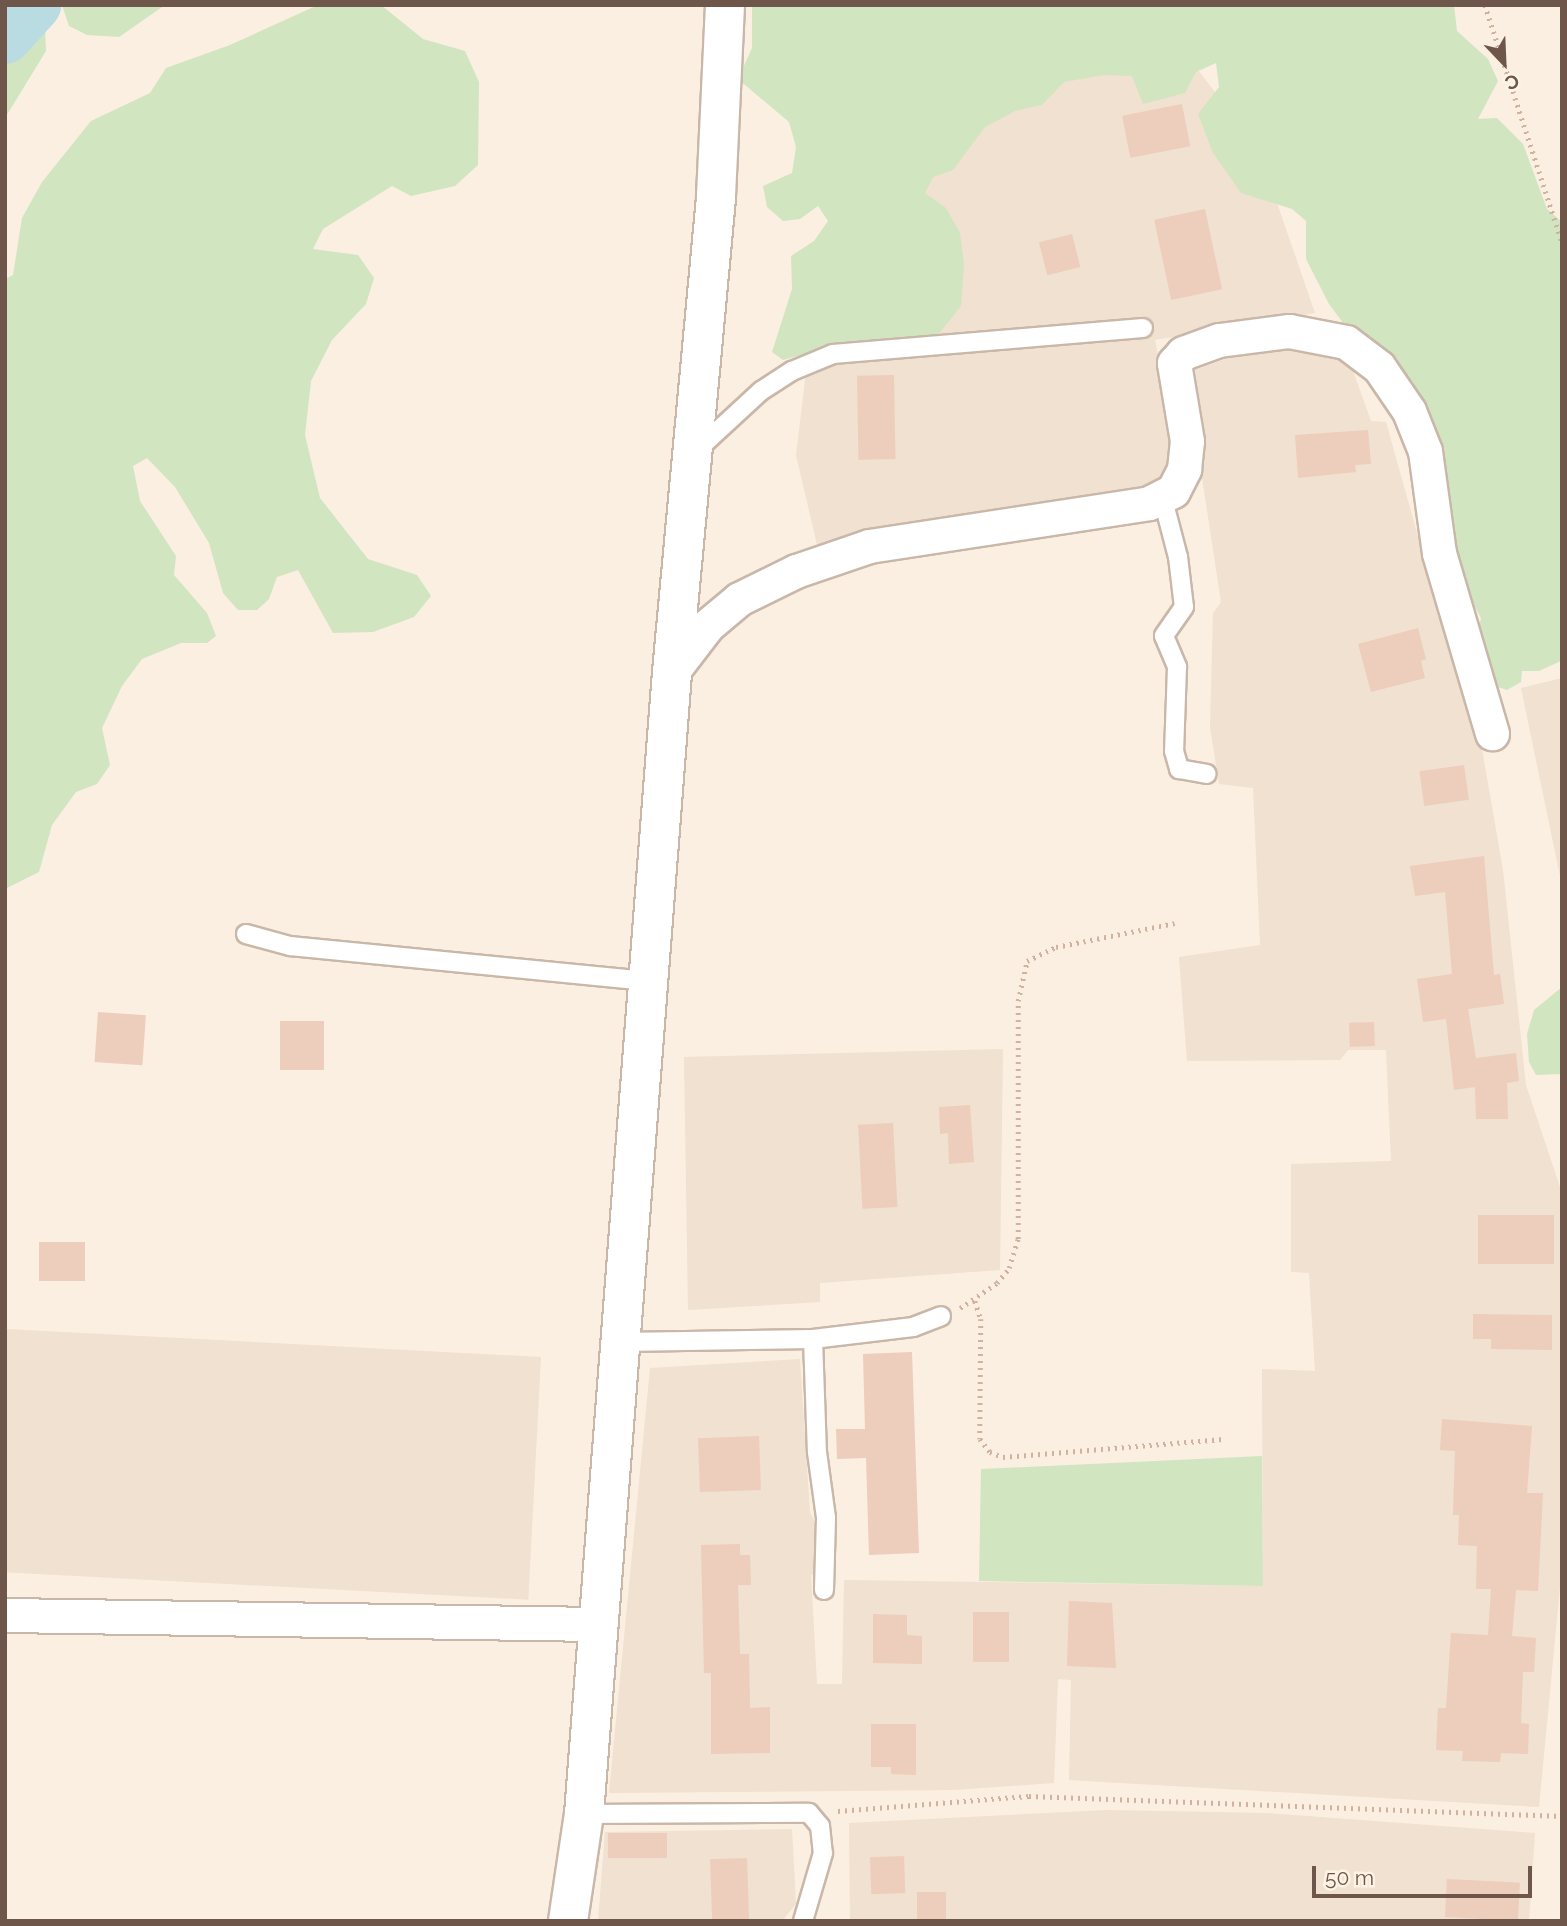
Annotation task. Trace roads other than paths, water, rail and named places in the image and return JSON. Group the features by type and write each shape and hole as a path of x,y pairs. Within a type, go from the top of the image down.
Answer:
{"street":[{"path":"568,1921 584,1814 672,672 695,452 716,195 724,5"},
{"path":"672,672 708,625 740,599 796,570 869,546 1149,503 1173,491 1184,469 1187,441 1174,363 1183,353 1219,340 1289,331 1346,342 1379,367 1409,411 1425,451 1439,553 1492,733"},
{"path":"5,1615 599,1624"}],"lane":[{"path":"695,452 761,391 792,371 833,354 1143,328"},
{"path":"1162,496 1178,557 1184,607 1164,636 1177,667 1174,751 1179,769 1207,774"},
{"path":"246,934 290,946 649,981"},
{"path":"622,1342 813,1339 913,1327 941,1316"},
{"path":"813,1339 817,1452 826,1518 824,1590"},
{"path":"584,1814 809,1813 820,1826 823,1853 803,1921"}],"waterway":[{"path":"5,38 35,5"}]}
